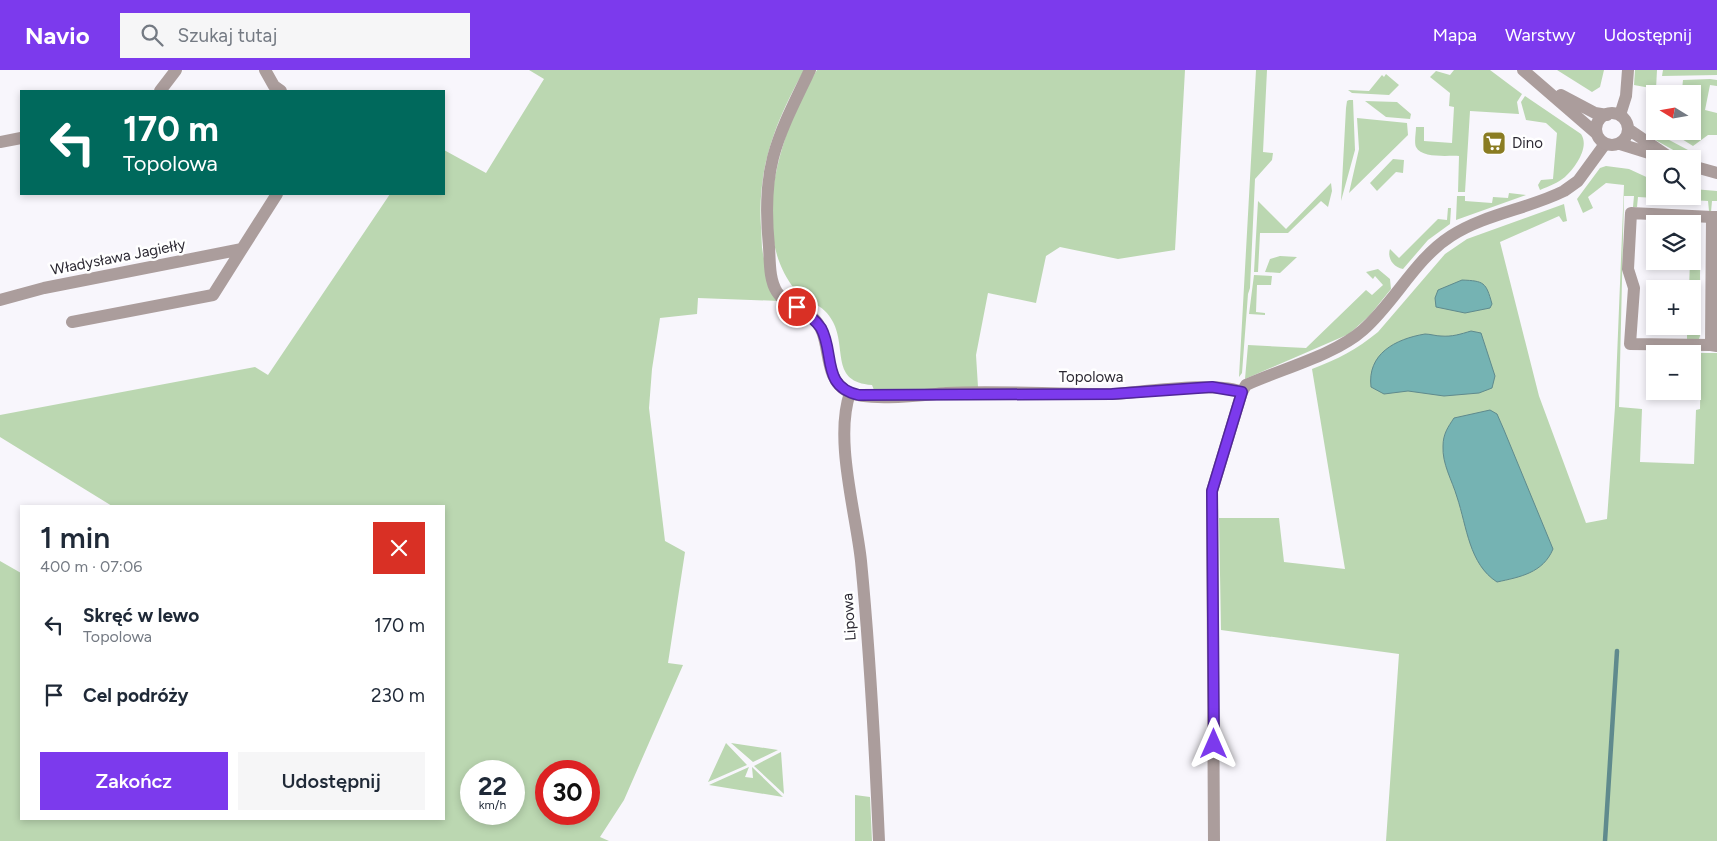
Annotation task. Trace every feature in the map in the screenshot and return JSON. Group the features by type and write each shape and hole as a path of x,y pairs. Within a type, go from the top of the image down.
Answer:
{"street":[{"path":"161,90 176,70"},
{"path":"265,70 274,86 280,90"},
{"path":"810,70 787,114 775,144 767,181 765,217 771,275 776,290 781,296 812,317 820,326 824,334 831,372 839,384 850,393"},
{"path":"1524,70 1601,139 1613,146 1620,144 1626,138 1628,129 1625,120 1620,115 1595,113 1539,82"},
{"path":"1620,115 1626,96 1628,70"},
{"path":"1214,841 1212,491 1242,392 1246,385 1353,338 1371,323 1423,261 1444,241 1476,224 1564,191 1578,180 1601,139 1599,121 1607,115"},
{"path":"1628,129 1658,150"},
{"path":"0,142 20,138"},
{"path":"1620,144 1646,152"},
{"path":"1701,169 1717,173"},
{"path":"72,322 213,296 276,195"},
{"path":"1631,213 1714,217 1714,346 1630,344 1634,288 1628,269 1631,213"},
{"name":"Władysława Jagiełły","path":"0,300 44,288 242,249"},
{"name":"Topolowa","path":"850,393 884,396 956,392 1112,394 1212,387 1242,392"},
{"name":"Lipowa","path":"850,393 845,412 845,439 864,600 879,841"}],"green space":[{"path":"529,70 804,70 785,108 770,145 762,184 762,251 780,301 698,298 697,314 660,318 652,369 649,408 665,541 685,552 668,663 683,665 624,800 600,837 609,841 0,841 0,561 20,572 20,820 445,820 445,505 110,505 0,437 0,415 255,367 268,375 389,195 445,195 445,151 486,173 544,79"},
{"path":"817,70 1185,70 1175,250 1118,259 1060,247 1046,256 1036,303 988,293 976,355 978,387 886,391 874,390 872,385 859,383 850,378 845,371 837,332 833,322 825,311 796,291 785,274 777,256 773,237 772,197 779,158 794,110"},
{"path":"1256,70 1267,70 1263,152 1273,153 1272,160 1255,179 1250,288 1242,373 1239,377"},
{"path":"1454,70 1490,70 1522,94 1517,102 1519,114 1470,111 1465,192 1458,192 1459,156 1430,155 1419,151 1415,143 1416,127 1424,127 1424,141 1452,143 1454,107 1449,106 1450,93 1430,77 1436,71 1450,75"},
{"path":"1557,70 1604,70 1600,87 1592,92"},
{"path":"1635,70 1657,70 1656,85 1646,85 1646,87 1634,85"},
{"path":"1663,70 1717,70 1717,75 1662,76"},
{"path":"1386,74 1399,85 1389,95 1352,93 1348,90 1369,91 1382,75 1384,77"},
{"path":"1683,80 1717,80 1717,86 1710,85 1705,110 1717,113 1717,135 1708,135 1693,146 1683,140 1701,140 1701,85 1682,85"},
{"path":"1525,96 1581,134 1584,145 1577,163 1569,173 1559,181 1540,190 1538,185 1541,180 1553,179 1557,133 1546,123 1526,120 1521,102"},
{"path":"1353,100 1355,150 1341,201 1346,108 1347,101"},
{"path":"1365,101 1397,102 1411,114 1410,119 1386,117"},
{"path":"1357,118 1407,123 1408,135 1349,193 1359,149"},
{"path":"1655,140 1669,140 1688,150 1673,150"},
{"path":"1393,159 1404,160 1403,173 1396,172 1377,191 1370,183"},
{"path":"1606,166 1629,169 1646,177 1646,197 1638,197 1637,207 1633,207 1634,196 1624,196 1619,407 1642,409 1640,462 1694,464 1696,410 1700,409 1701,400 1701,353 1717,353 1717,841 1386,841 1399,654 1221,630 1219,518 1279,518 1284,562 1345,569 1312,369 1346,354 1378,332 1445,254 1467,239 1564,204 1567,221 1563,222 1559,216 1500,242 1539,396 1586,523 1607,519 1615,407 1624,185 1606,183 1588,197 1593,208 1583,213 1577,199 1600,168"},
{"path":"1331,183 1332,191 1328,207 1321,201 1288,233 1260,233 1258,272 1254,272 1258,201 1286,229"},
{"path":"1701,190 1717,191 1717,201 1712,201 1711,212 1709,211 1708,201 1701,201"},
{"path":"1509,193 1526,195 1456,220 1457,196 1465,196 1465,201 1492,203 1493,197 1508,198"},
{"path":"1448,208 1451,208 1450,224 1428,240 1403,269 1394,264 1389,256 1390,249 1399,258 1438,219 1447,220"},
{"path":"1280,256 1297,257 1280,273 1265,272 1270,259"},
{"path":"1378,269 1390,279 1391,289 1370,315 1349,334 1245,379 1248,345 1306,348 1366,290 1372,295 1383,285 1375,276 1373,279 1366,272"},
{"path":"1690,270 1700,270 1700,280 1689,280"},
{"path":"1254,275 1272,276 1271,285 1257,285 1256,312 1265,313 1265,315 1249,314"},
{"path":"1687,335 1700,335 1699,339 1687,341"},
{"path":"726,743 747,765 708,782"},
{"path":"731,743 778,750 753,762"},
{"path":"781,752 784,794 754,766"},
{"path":"749,767 745,777 753,778 752,767 783,797 709,785"},
{"path":"855,795 870,797 872,841 855,841"}],"water":[{"path":"1462,280 1480,282 1486,287 1492,304 1490,308 1465,313 1436,307 1435,298 1438,290"},
{"path":"1471,331 1481,333 1495,376 1492,388 1479,393 1444,396 1408,391 1384,394 1371,387 1371,375 1378,357 1394,344 1425,334 1449,336"},
{"path":"1490,410 1497,414 1553,549 1549,557 1537,569 1522,576 1497,582 1480,565 1470,544 1443,453 1445,434 1454,418"}],"waterway":[{"path":"1605,841 1617,651"}],"place":[{"name":"Dino","path":"1494,143"}],"route":[{"path":"797,307 812,317 820,326 824,334 831,372 835,379 850,393 859,395 889,396 956,392 1112,394 1212,387 1236,389 1242,392 1212,491 1214,744"}]}
